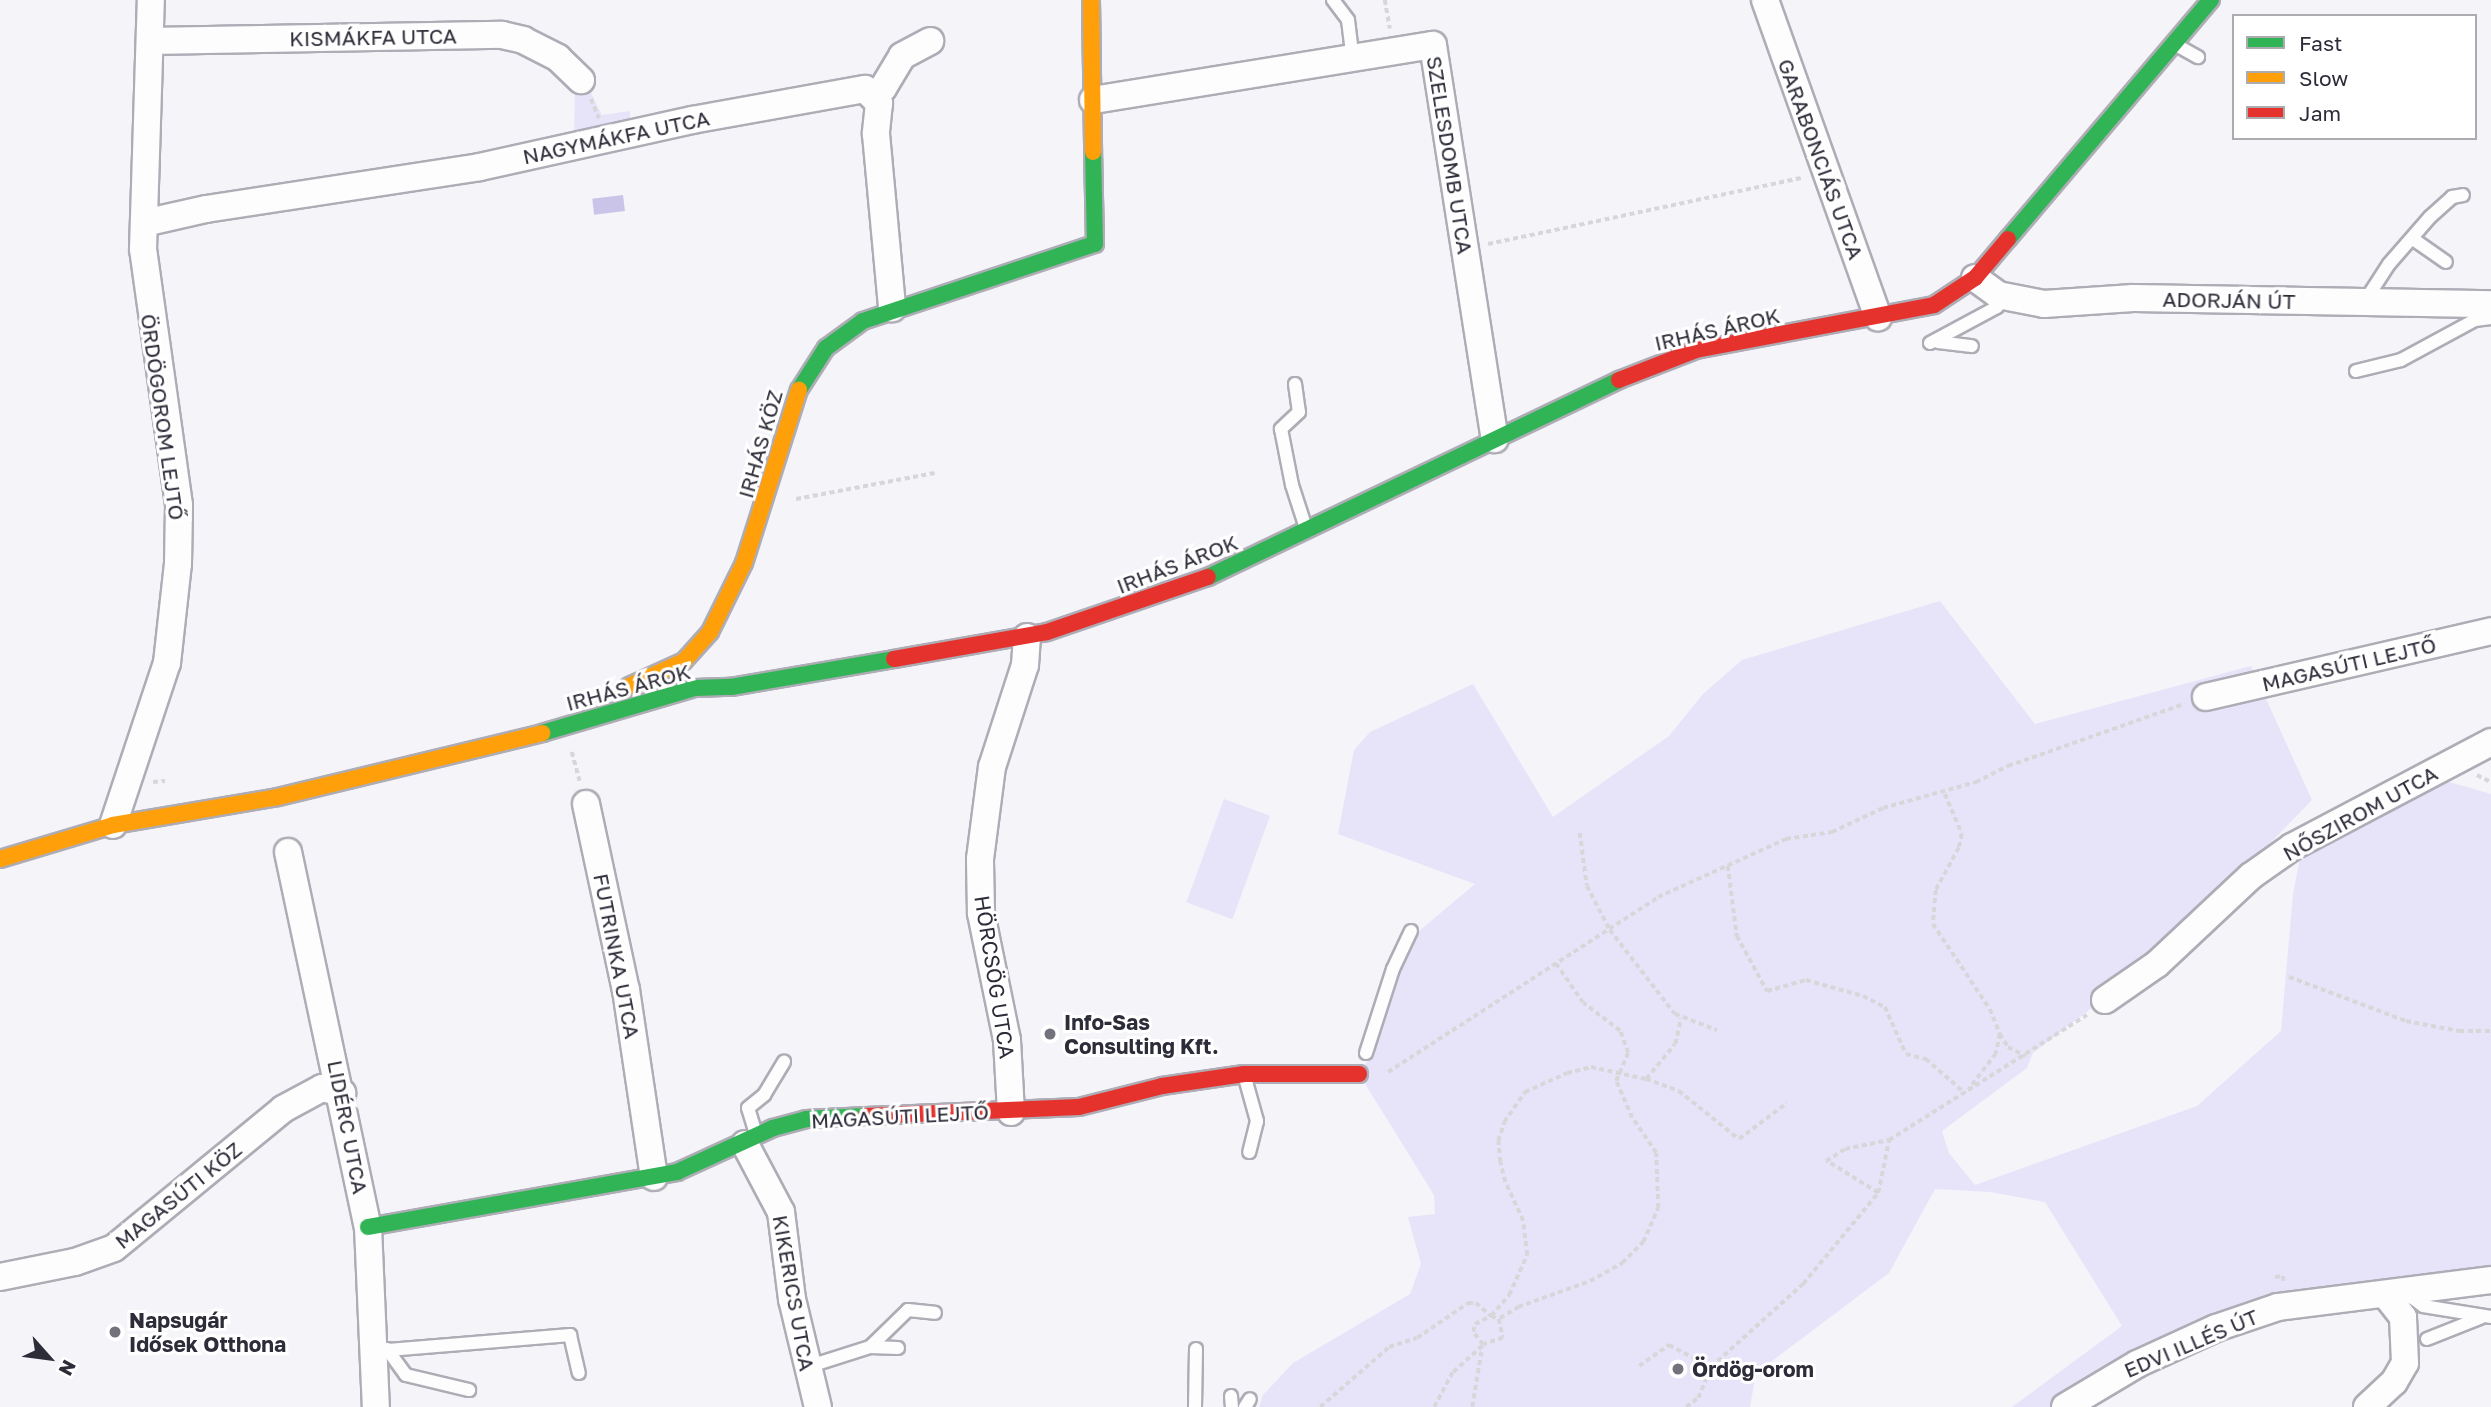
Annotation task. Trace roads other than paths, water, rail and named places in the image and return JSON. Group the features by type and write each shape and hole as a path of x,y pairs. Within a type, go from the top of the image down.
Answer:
{"street":[{"name":"ÖRDÖGOROM LEJTŐ","path":"113,825 167,663 178,564 179,505 148,302 144,223 151,0"},
{"path":"1091,0 1093,100"},
{"name":"GARABONCIÁS UTCA","path":"1765,0 1878,318"},
{"name":"IRHÁS ÁROK","path":"0,859 113,825 278,797 533,735 695,688 731,687 1027,637 1228,570 1643,368 1696,351 1878,318 1934,305 1975,278 2211,0"},
{"name":"KISMÁKFA UTCA","path":"150,41 502,34 523,40 558,58 581,80"},
{"path":"892,308 876,134 879,103 874,94 883,88 902,56 930,41"},
{"name":"SZELESDOMB UTCA","path":"1093,100 1433,45 1495,439"},
{"name":"NAGYMÁKFA UTCA","path":"144,223 206,209 480,167 854,88 874,94"},
{"name":"IRHÁS KÖZ","path":"533,735 547,718 684,661 703,640 730,594 765,505 786,421 809,368 844,335 892,308 1041,265 1096,244 1093,100"},
{"name":"ADORJÁN ÚT","path":"1975,278 1998,295 2060,305 2133,298 2491,304"},
{"name":"MAGASÚTI LEJTŐ","path":"2206,697 2491,631"},
{"name":"HÖRCSÖG UTCA","path":"1011,1112 1007,1040 981,913 980,859 992,767 1025,665 1027,637"},
{"name":"NŐSZIROM UTCA","path":"2105,1000 2157,964 2243,883 2292,847 2491,742"},
{"name":"FUTRINKA UTCA","path":"586,804 626,990 654,1177"},
{"name":"LIDÉRC UTCA","path":"288,852 342,1093 368,1227 382,1350 376,1407"},
{"name":"MAGASÚTI LEJTŐ","path":"368,1227 654,1177 806,1119 1079,1107 1162,1086 1244,1074 1359,1074"},
{"name":"MAGASÚTI KÖZ","path":"0,1277 75,1262 114,1248 283,1109 322,1088 342,1093"},
{"name":"KIKERICS UTCA","path":"751,1141 781,1212 806,1367 818,1407"},
{"name":"EDVI ILLÉS ÚT","path":"2065,1407 2137,1364 2229,1324 2288,1305 2341,1295 2396,1294 2491,1280"},
{"path":"2367,1407 2394,1382 2404,1363 2403,1317 2396,1294"}],"lane":[{"path":"1333,0 1348,20 1353,58"},
{"path":"2175,44 2198,57"},
{"path":"2365,301 2389,264 2452,197 2463,195"},
{"path":"2413,239 2446,262"},
{"path":"1972,346 1952,341 1930,343 1997,307 1998,295"},
{"path":"2356,371 2401,360 2475,320 2491,318"},
{"path":"1296,384 1298,412 1281,429 1297,505 1308,531"},
{"path":"1366,1053 1393,969 1412,931"},
{"path":"751,1141 748,1108 764,1095 784,1062"},
{"path":"1244,1074 1257,1121 1249,1152"},
{"path":"2396,1294 2423,1306 2486,1317"},
{"path":"870,1347 908,1310 935,1313"},
{"path":"2427,1339 2486,1317"},
{"path":"382,1350 570,1335 579,1373"},
{"path":"806,1367 870,1347 898,1348"},
{"path":"1195,1407 1196,1349"},
{"path":"382,1350 406,1375 469,1390"}],"place":[{"name":"Info-Sas Consulting Kft.","path":"1050,1034"},
{"name":"Napsugár Idősek Otthona","path":"115,1332"},
{"name":"Ördög-orom","path":"1678,1369"}]}
